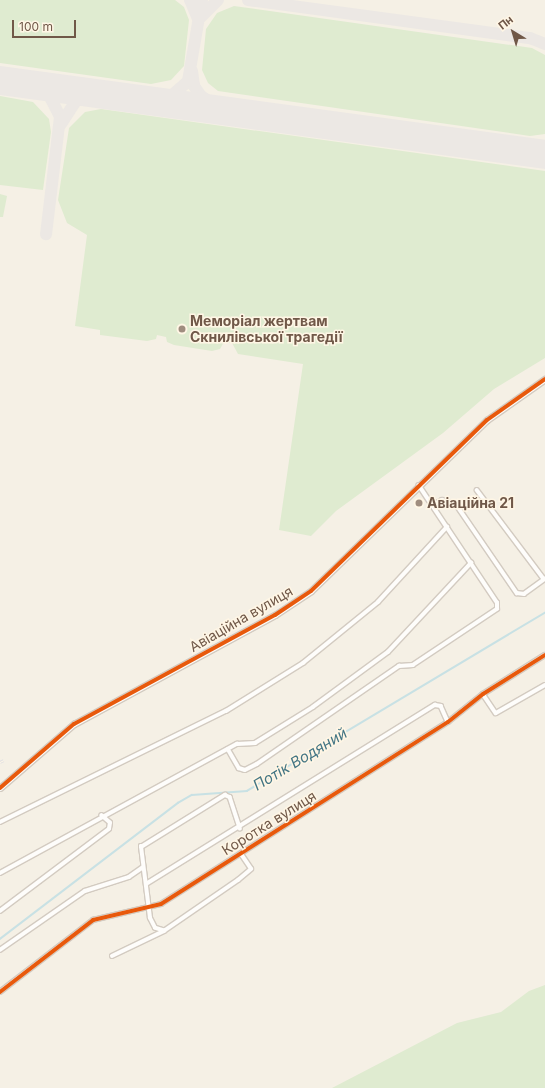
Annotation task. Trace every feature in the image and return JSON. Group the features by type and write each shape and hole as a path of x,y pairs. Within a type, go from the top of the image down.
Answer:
{"street":[{"name":"Авіаційна вулиця","path":"0,788 74,724 294,603 326,578 487,420 545,378"},
{"path":"228,749 239,768 246,770 257,764 399,666 413,665 497,610 497,603 448,527 419,486"},
{"path":"433,505 442,500 456,504 517,593 524,594 544,579 477,490"},
{"path":"0,822 226,711 303,663 378,602 448,527"},
{"path":"0,873 102,816 228,749 263,739 313,707 388,652 471,563"},
{"name":"Коротка вулиця","path":"0,992 93,920 148,909 241,854 448,722 483,694 545,655"},
{"path":"483,694 496,713 545,685"},
{"path":"146,884 240,828 435,705 441,706 448,722"},
{"path":"164,931 152,924 148,909 146,884 142,868 141,847 226,795 230,797 240,828"},
{"path":"0,911 108,829 110,823 102,816"},
{"path":"112,956 164,931 250,870 241,854"},
{"path":"0,950 85,891 129,877 142,868"}],"green space":[{"path":"0,0 175,0 184,7 189,20 184,66 171,80 151,84 0,63"},
{"path":"234,6 532,48 545,55 545,134 530,136 218,91 208,83 202,70 206,29 217,13"},
{"path":"0,96 33,102 49,119 51,132 43,190 0,185"},
{"path":"101,109 545,171 545,358 494,389 443,433 336,511 311,536 279,530 303,364 238,354 232,343 224,342 220,349 212,351 174,345 167,342 166,337 157,335 156,339 147,341 100,335 100,330 75,326 87,235 67,223 58,200 69,128 85,112"},
{"path":"0,194 7,196 3,217 0,217"},
{"path":"545,985 545,1088 332,1088 457,1023 501,1012 529,991"}],"waterway":[{"name":"Потік Водяний","path":"0,939 178,803 192,795 247,791 545,613"}],"taxiway":[{"path":"190,0 198,19"},
{"path":"148,100 171,96 188,81 202,0"},
{"path":"201,17 218,0"},
{"path":"248,0 530,38 545,44"},
{"path":"192,71 194,86 201,96 222,110"},
{"path":"25,83 49,95 60,117 46,234"},
{"path":"61,124 76,101 101,93"},
{"path":"534,152 545,152"}],"runway":[{"path":"0,80 545,154"}],"railway":[{"path":"0,762 4,760"}],"cycle path":[{"path":"0,788 74,724 275,615 311,591 487,420 545,379"},
{"path":"0,992 93,920 161,904 448,722 483,694 545,655"}],"place":[{"name":"Меморіал жертвам Скнилівської трагедії","path":"182,329"},
{"name":"Авіаційна 21","path":"419,503"}]}
